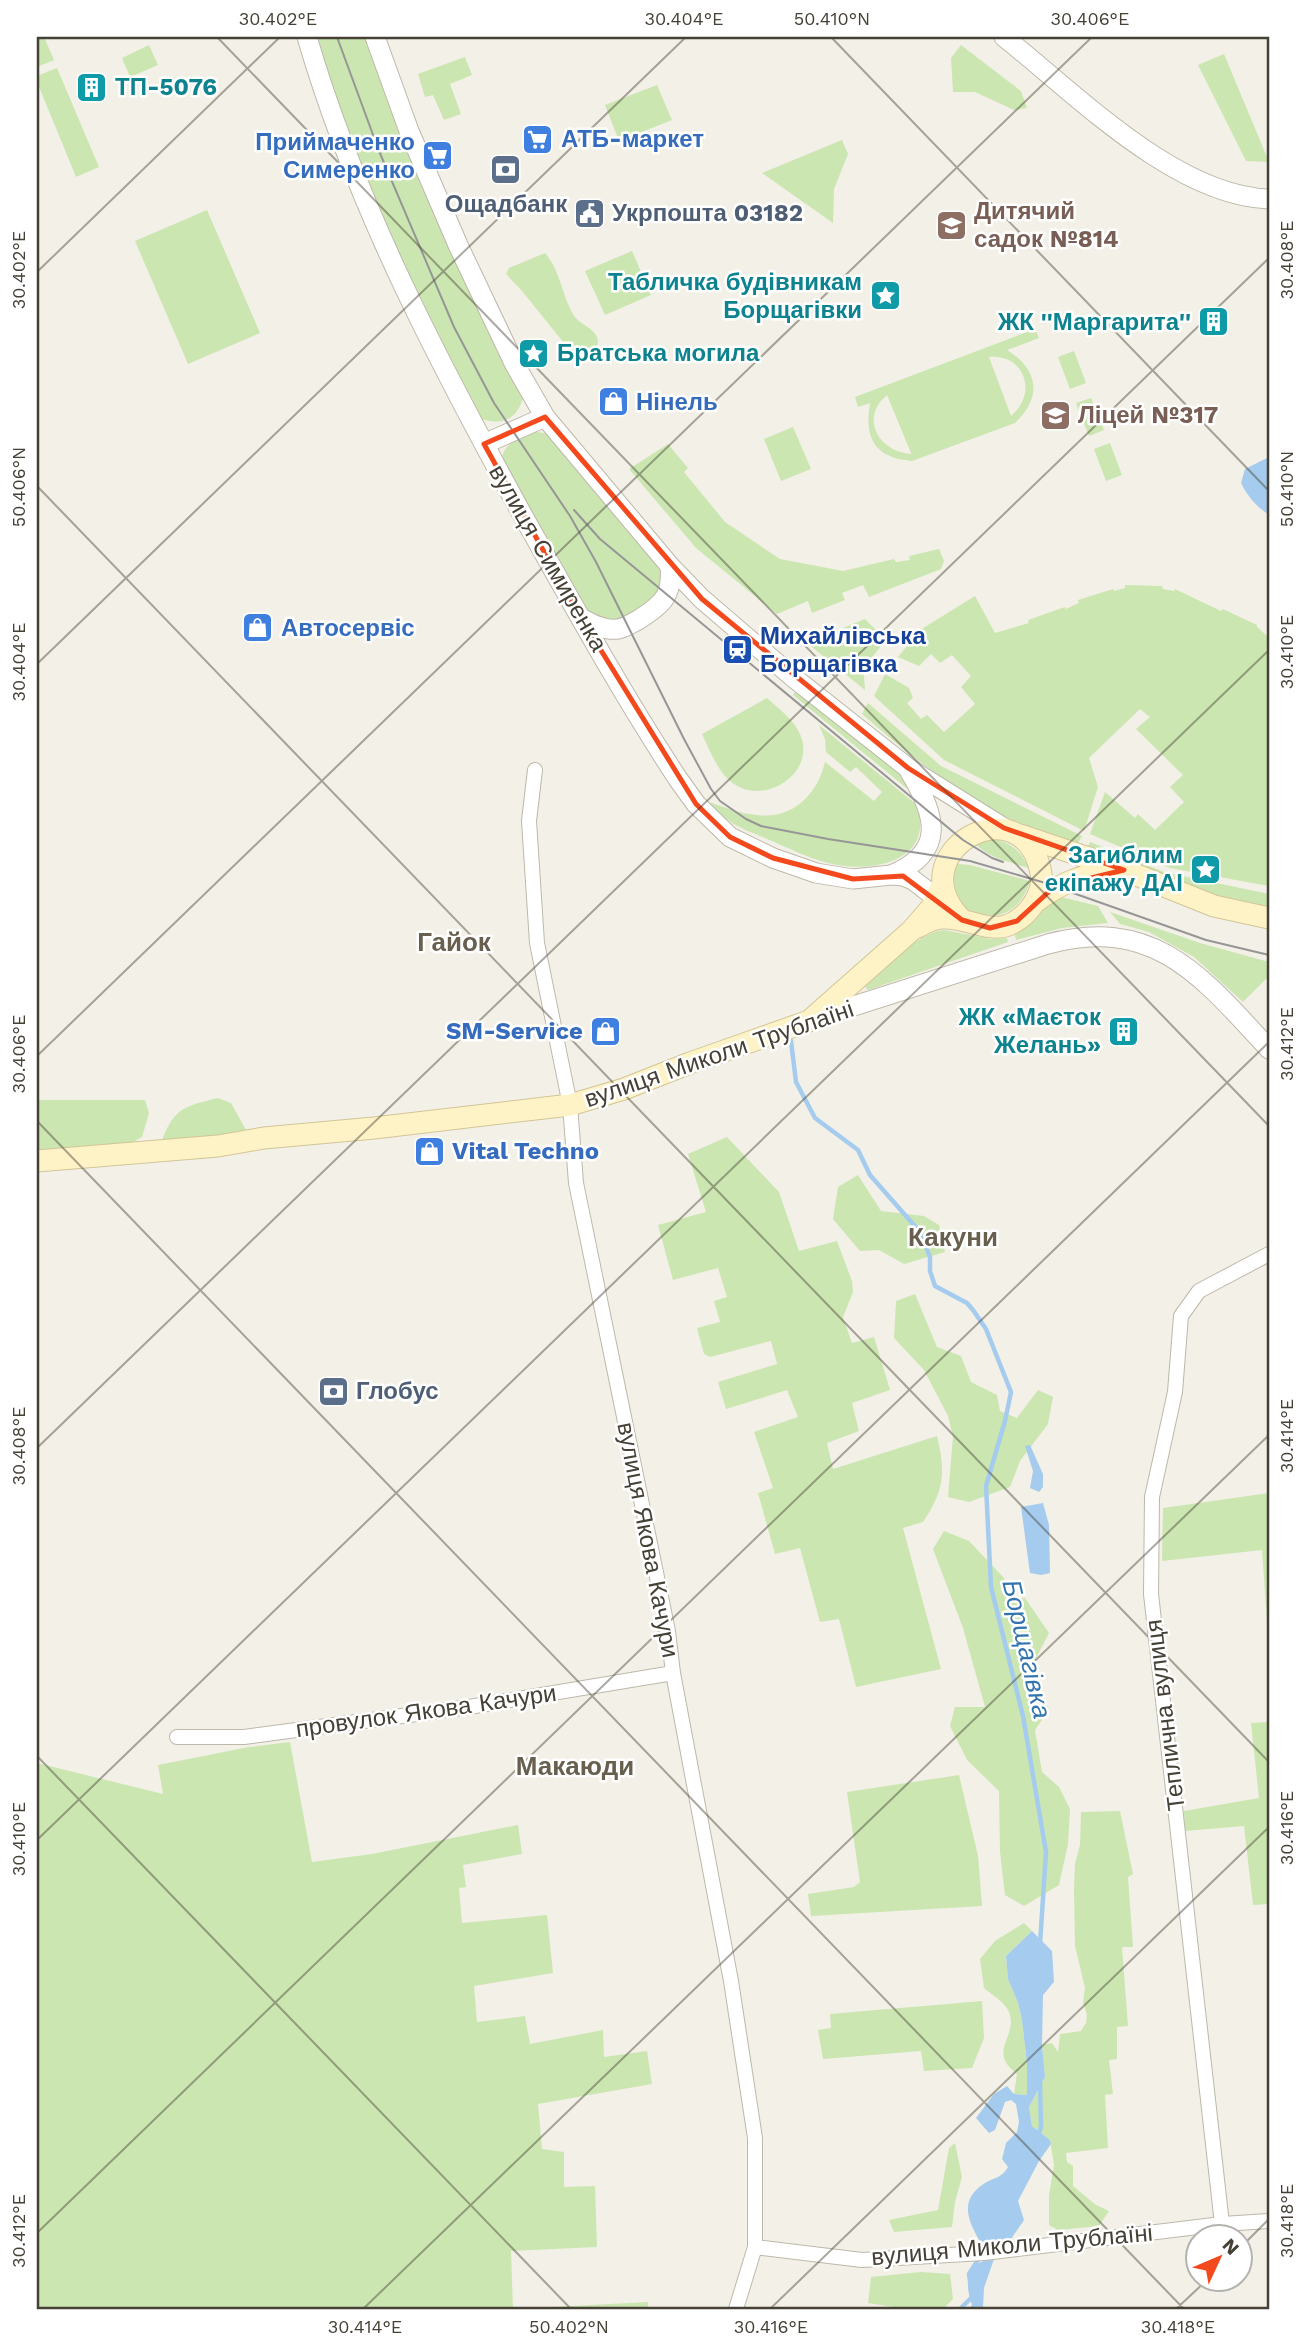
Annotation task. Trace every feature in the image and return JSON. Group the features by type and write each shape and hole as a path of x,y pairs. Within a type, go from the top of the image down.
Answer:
{"main road":[{"path":"912,930 942,918 948,904 944,865 963,840 986,828 1012,832 1124,870 1214,906 1269,918"},
{"path":"1012,832 1032,849 1041,875 1040,889 1034,902"},
{"path":"948,904 990,928 1004,926 1017,921 1034,902 1054,887 1083,876 1124,870"},
{"path":"809,1021 912,930 948,904"},
{"name":"вулиця Миколи Трублаїні","path":"37,1161 218,1146 264,1138 570,1105 624,1090 690,1063 809,1021"}],"street":[{"name":"вулиця Симиренка","path":"306,37 333,119 407,295 484,444 581,618 678,779 696,804 730,837 773,858 816,873 853,879 891,875 913,880 948,904"},
{"path":"375,37 409,131 458,245 513,363 545,417 670,566 702,599 776,664 908,768 1012,832"},
{"path":"1004,37 1151,154 1204,185 1269,199"},
{"path":"484,444 545,417"},
{"path":"581,618 604,628 620,629 641,618 660,605 667,594 671,583 670,566"},
{"path":"891,875 915,863 929,846 932,821 922,791 908,768"},
{"name":"вулиця Якова Качури","path":"535,770 529,821 537,943 570,1105 576,1183 668,1631 673,1674 731,1981 754,2135 755,2247 737,2309"},
{"name":"вулиця Миколи Трублаїні","path":"809,1021 1048,944 1067,939 1110,936 1143,943 1190,968 1269,1049"},
{"name":"Теплична вулиця","path":"1222,2224 1151,1594 1152,1497 1175,1392 1181,1316 1199,1291 1269,1254"},
{"name":"провулок Якова Качури","path":"177,1737 244,1737 469,1707 673,1674"},
{"name":"вулиця Миколи Трублаїні","path":"1222,2224 1269,2221"},
{"name":"вулиця Миколи Трублаїні","path":"755,2247 862,2260 978,2254 1184,2229"}],"highlighted area":[{"path":"545,417 702,599 908,768 1004,828 1124,870 1054,887 1017,921 990,928 962,920 903,876 853,879 773,858 730,837 696,804 581,618 484,444"}],"green space":[{"path":"37,37 44,37 54,60 37,67"},
{"path":"312,37 368,37 524,394 518,410 508,419 494,421 477,418 426,315 355,154"},
{"path":"149,45 158,65 130,77 122,58"},
{"path":"961,45 1021,91 1027,108 1014,110 975,92 953,92 951,58"},
{"path":"1224,54 1269,162 1246,161 1198,65"},
{"path":"465,57 472,75 450,84 461,114 444,120 433,95 425,97 418,74"},
{"path":"57,68 99,167 76,177 37,82 37,76"},
{"path":"657,85 672,120 619,141 605,105"},
{"path":"842,140 848,154 834,189 833,223 762,173"},
{"path":"207,210 260,333 188,364 135,241"},
{"path":"632,251 651,295 605,315 585,271"},
{"path":"545,253 554,267 573,314 597,337 596,347 589,354 582,356 564,343 506,274 509,268"},
{"path":"1035,329 1039,338 1007,350 1025,366 1033,384 1030,403 1015,423 912,461 889,456 881,451 871,436 870,403 858,407 855,397","holes":["989,357 1011,362 1019,368 1024,377 1024,397 1011,416","887,395 911,453 911,454 890,447 876,432 874,414"]},
{"path":"1074,351 1086,383 1070,389 1058,357"},
{"path":"1091,398 1104,430 1089,436 1076,403"},
{"path":"793,427 811,469 781,481 764,439"},
{"path":"532,431 549,434 658,564 664,578 652,604 624,620 602,623 589,615 502,464 507,447"},
{"path":"1110,443 1122,475 1106,481 1094,449"},
{"path":"668,444 688,468 684,472 725,522 780,559 843,571 894,559 896,562 910,560 909,556 939,549 944,561 941,569 869,597 863,585 842,593 845,600 812,613 808,601 777,614 696,548 629,469"},
{"path":"1125,585 1175,589 1257,625 1266,635 1269,634 1269,886 1170,868 1090,834 1105,792 1135,818 1138,814 1155,830 1184,802 1170,787 1183,775 1136,729 1150,717 1140,709 1089,758 1098,787 1084,831 944,760 874,696 885,674 909,688 913,698 907,703 921,719 927,715 944,732 975,704 961,687 971,676 952,655 940,663 931,654 919,666 898,657 920,630 975,596 995,633 1029,623 1028,620 1065,607 1066,609 1079,603 1078,600 1125,588"},
{"path":"865,619 886,640 860,672 864,676 865,690 807,643"},
{"path":"796,691 841,724 893,768 910,791 793,695"},
{"path":"767,698 800,734 803,748 801,761 785,782 760,791 747,790 734,784 723,774 702,734"},
{"path":"868,703 941,766 1082,836 1076,847 1008,818 938,775 862,714"},
{"path":"819,725 917,805 920,825 917,840 908,852 879,865 862,867 828,863 737,826 709,802 751,814 782,813 792,809 810,794 825,762 874,801 882,792 856,767 850,772 826,752 825,739"},
{"path":"984,837 1011,846 1021,854 1029,868 1000,859 980,848 975,843"},
{"path":"1090,842 1164,872 1269,894 1269,913 1223,902 1086,851"},
{"path":"958,864 1030,881 1026,892 1013,908 1005,913 986,916 964,909 956,893 954,881"},
{"path":"1057,896 1098,906 1108,923 1062,928 1016,940 1015,935"},
{"path":"1110,912 1200,943 1269,962 1269,976 1243,1002 1194,957 1149,932 1120,924"},
{"path":"944,930 991,939 1007,938 1008,942 868,990 865,987 912,944 934,932"},
{"path":"218,1098 231,1103 247,1132 160,1146 169,1124 180,1112 195,1104"},
{"path":"37,1100 145,1100 149,1113 142,1137 128,1145 38,1151"},
{"path":"727,1137 779,1192 799,1251 837,1241 852,1281 853,1292 843,1317 852,1343 874,1337 890,1390 852,1403 859,1431 827,1443 833,1469 937,1436 942,1461 939,1491 923,1522 903,1528 941,1669 856,1687 839,1619 820,1622 800,1548 775,1554 758,1493 773,1488 754,1432 798,1417 787,1390 726,1409 718,1382 777,1364 771,1341 710,1357 704,1354 697,1328 720,1322 714,1301 727,1297 718,1268 673,1280 658,1225 706,1212 688,1154"},
{"path":"858,1175 881,1211 924,1216 939,1225 945,1252 904,1264 879,1250 860,1251 833,1219 838,1187"},
{"path":"915,1294 937,1347 961,1356 971,1382 997,1395 1000,1411 1017,1418 1038,1390 1053,1397 1048,1424 1020,1461 1010,1487 969,1502 948,1497 953,1437 948,1416 924,1370 894,1338 896,1301"},
{"path":"1269,1493 1269,1650 1262,1550 1162,1561 1163,1508"},
{"path":"944,1531 969,1541 1004,1578 1006,1598 1025,1598 1049,1633 1033,1664 1049,1710 1035,1730 1042,1772 1059,1787 1070,1809 1068,1844 1059,1885 1024,1906 1005,1895 1000,1852 999,1791 967,1760 950,1726 955,1707 985,1707 963,1628 933,1549"},
{"path":"1269,1722 1269,1904 1253,1905 1244,1826 1185,1831 1184,1811 1259,1798 1251,1723"},
{"path":"290,1742 312,1862 372,1854 518,1825 522,1854 463,1865 466,1887 459,1888 462,1923 547,1915 553,1973 474,1986 477,2022 525,2016 530,2044 603,2030 604,2057 647,2051 652,2084 538,2104 542,2149 564,2152 564,2187 595,2186 597,2247 511,2251 513,2309 37,2309 37,1763 163,1794 158,1765 249,1747"},
{"path":"959,1775 978,1856 982,1906 811,1916 808,1894 854,1887 860,1882 847,1792"},
{"path":"1120,1811 1133,1874 1128,1877 1133,1947 1122,1947 1128,2026 1117,2027 1117,2059 1109,2060 1113,2094 1105,2095 1108,2148 1066,2153 1067,2162 1073,2166 1073,2186 1096,2205 1109,2211 1099,2226 1058,2230 1049,2225 1049,2195 1054,2165 1050,2140 1032,2126 1029,2107 1045,2077 1042,2045 1052,2043 1058,2052 1060,2034 1081,2031 1086,2023 1087,2015 1083,2002 1085,1988 1075,1946 1075,1864 1080,1845 1081,1812"},
{"path":"1024,1923 1032,1931 1006,1956 1008,1979 1022,2020 1027,2095 1014,2094 1017,2074 1008,2066 1003,2051 1010,2029 1009,2012 1002,2002 984,1988 980,1959 995,1941"},
{"path":"982,2001 984,2038 972,2068 924,2071 921,2051 823,2059 818,2030 831,2028 830,2014"},
{"path":"955,2143 962,2177 952,2227 894,2232 889,2220 938,2210 949,2148"},
{"path":"921,2272 950,2274 953,2299 943,2309 905,2309 868,2303 871,2277"},
{"path":"648,2302 648,2309 514,2309"}],"water":[{"path":"1269,457 1269,515 1246,493 1241,483 1245,469"},
{"path":"1030,1445 1043,1474 1043,1487 1039,1492 1030,1488 1033,1471 1025,1446"},
{"path":"1043,1503 1049,1525 1050,1573 1041,1575 1030,1573 1021,1507"},
{"path":"1032,1931 1052,1951 1054,1982 1043,1995 1042,2045 1045,2077 1029,2107 1032,2126 1050,2140 1051,2144 1018,2201 1024,2220 1009,2242 981,2243 969,2219 968,2204 971,2196 985,2183 1006,2171 1008,2167 1002,2159 1006,2143 1017,2132 1019,2122 1016,2104 1011,2100 1005,2102 995,2130 989,2133 976,2118 994,2094 1007,2086 1014,2094 1027,2095 1022,2020 1008,1979 1006,1956"},
{"path":"994,2259 984,2288 983,2307 969,2309 972,2305 968,2289 970,2274 978,2264"}],"waterway":[{"name":"Борщагівка","path":"791,1041 796,1082 815,1118 858,1150 870,1175 920,1232 930,1257 930,1271 935,1286 967,1303 973,1310 986,1329 1011,1392 986,1486 991,1587 1023,1716 1046,1852 1040,1944"},
{"name":"Борщагівка","path":"1038,2136 1041,2127 1040,2082"},
{"path":"970,2281 969,2274 979,2255"},
{"path":"960,2309 972,2297"}],"tram line":[{"path":"337,37 379,151 454,327 494,403 570,516 596,562 684,739 720,801 761,826 970,861 1042,882 1206,940 1269,955"},
{"path":"574,510 600,539 963,840 1003,862"}],"place":[{"name":"ТП-5076","path":"92,87"},
{"name":"АТБ-маркет","path":"538,139"},
{"name":"Приймаченко Симеренко","path":"438,156"},
{"name":"Ощадбанк","path":"506,170"},
{"name":"Укрпошта 03182","path":"589,213"},
{"name":"Дитячий садок №814","path":"951,225"},
{"name":"Табличка будівникам Борщагівки","path":"885,296"},
{"name":"ЖК ''Маргарита''","path":"1214,322"},
{"name":"Братська могила","path":"534,353"},
{"name":"Нінель","path":"613,402"},
{"name":"Ліцей №317","path":"1055,415"},
{"name":"Автосервіс","path":"258,628"},
{"name":"Михайлівська Борщагівка","path":"737,650"},
{"name":"Загиблим екіпажу ДАІ","path":"1206,869"},
{"name":"SM-Service","path":"606,1031"},
{"name":"ЖК «Маєток Желань»","path":"1124,1031"},
{"name":"Vital Techno","path":"429,1151"},
{"name":"Глобус","path":"333,1391"}],"district":[{"name":"Гайок","path":"454,942"},
{"name":"Какуни","path":"953,1237"},
{"name":"Макаюди","path":"575,1766"}]}
